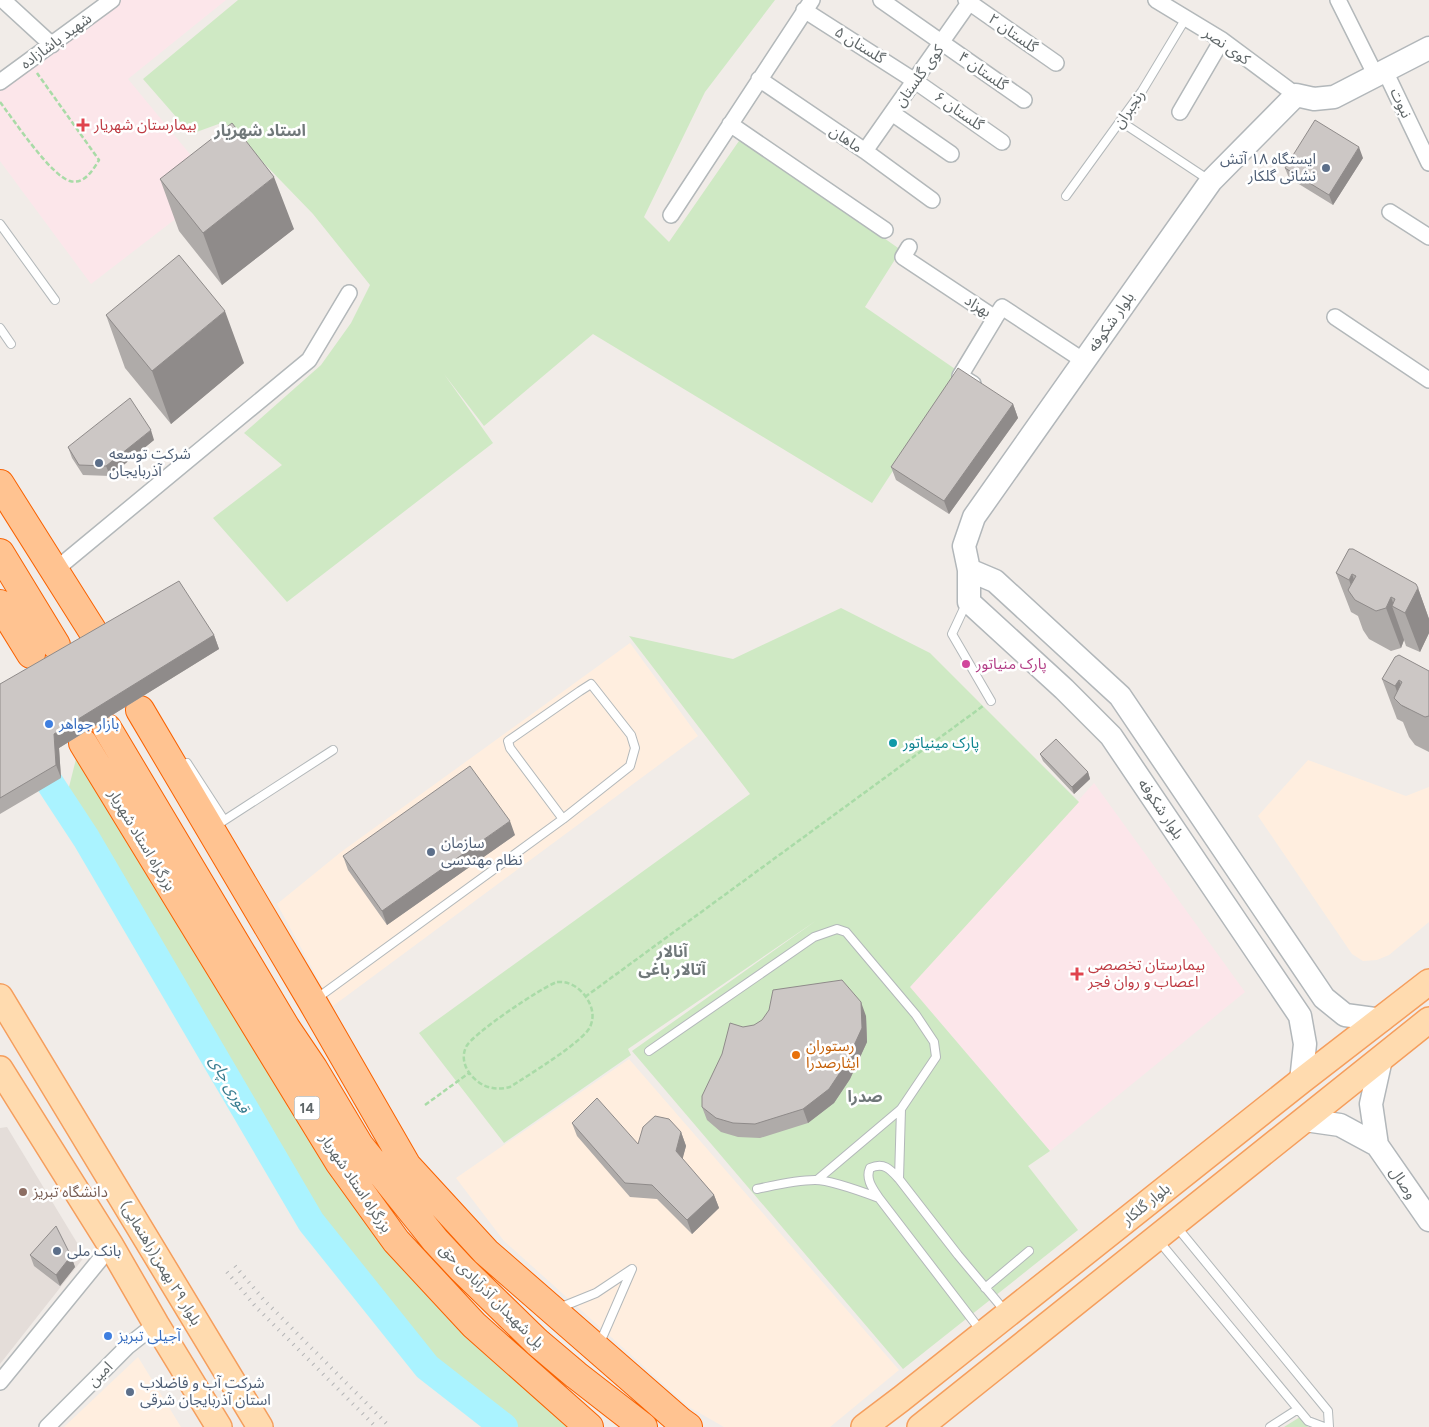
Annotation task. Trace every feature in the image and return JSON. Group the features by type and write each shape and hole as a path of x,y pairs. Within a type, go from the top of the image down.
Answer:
{"highway":[{"path":"0,484 92,630"},
{"path":"0,553 56,645"},
{"path":"0,604 31,654 0,626"},
{"path":"140,710 217,825 312,1001 407,1166"},
{"name":"بزرگراه استاد شهریار","path":"107,728 286,1028 313,1068 359,1145"},
{"name":"بزرگراه استاد شهریار","path":"83,743 340,1162 396,1241 474,1325 589,1427"},
{"path":"313,1068 486,1252 684,1425"},
{"name":"پل شهیدان آذرآبادی حق","path":"359,1145 435,1240 474,1282 537,1342 643,1427"}],"main road":[{"path":"1296,95 1314,99 1334,97 1429,48"},
{"name":"بلوار شکوفه","path":"1296,95 1211,181 974,517 964,546 969,570 968,600 1112,736 1300,1016 1305,1044 1301,1081"},
{"name":"بلوار شکوفه","path":"969,570 994,581 1120,696 1324,998 1344,1015 1382,1020"},
{"name":"بلوار گلکار","path":"864,1427 1429,982"},
{"name":"بلوار ٢٩ بهمن(راهنمایی)","path":"0,997 260,1427"},
{"path":"1300,1016 1317,1015 1323,1007 1324,998"},
{"path":"920,1427 1429,1020"},
{"path":"1377,1145 1371,1104 1380,1059"},
{"path":"3,1079 111,1246 219,1427"},
{"path":"1305,1120 1340,1126 1377,1145"},
{"name":"وصال","path":"1377,1145 1429,1220"}],"street":[{"path":"3,0 52,45"},
{"name":"شهید پاشازاده","path":"0,82 112,0"},
{"name":"گلستان ۴","path":"881,0 1024,100"},
{"name":"کوی نصر","path":"1156,0 1222,40 1296,95"},
{"name":"نبوت","path":"1338,0 1381,73 1429,163"},
{"name":"کوی گلستان","path":"865,151 943,43 969,1"},
{"name":"گلستان ۲","path":"969,1 1056,63"},
{"path":"671,215 808,5"},
{"name":"گلستان ۵","path":"808,5 916,81"},
{"path":"1180,112 1222,40"},
{"name":"ماهان","path":"759,79 865,151 932,200"},
{"name":"گلستان ۶","path":"916,81 1002,142"},
{"path":"892,113 951,154"},
{"path":"730,124 885,230"},
{"path":"1390,212 1429,237"},
{"name":"بهزاد","path":"909,248 903,257 995,318 1002,307 1084,361"},
{"path":"54,571 309,360 350,293"},
{"path":"1335,317 1429,380"},
{"path":"984,392 960,376 995,318"},
{"path":"0,1382 111,1246"},
{"name":"امین","path":"47,1427 128,1346 156,1324"}],"lane":[{"name":"رنجبران","path":"1066,196 1142,91 1186,18"},
{"path":"1120,121 1211,181"},
{"path":"1,228 54,300"},
{"path":"0,328 11,344"},
{"path":"968,600 952,634 990,701"},
{"path":"312,1001 563,819 630,766 635,748 632,735 591,684 508,741 510,748 563,819"},
{"path":"182,756 217,825 333,750"},
{"path":"649,1051 814,937 837,929 846,932 916,1015 934,1042 936,1057 901,1109 817,1180"},
{"path":"899,1179 901,1109"},
{"path":"983,1334 879,1198 870,1184 868,1173 870,1168 882,1165 889,1168 1008,1315"},
{"path":"757,1189 787,1182 817,1180 879,1198"},
{"path":"1166,1231 1298,1409 1308,1421 1324,1427"},
{"path":"1166,1231 1328,1411 1329,1427"},
{"path":"985,1288 1029,1251"},
{"path":"553,1310 596,1293 632,1269 598,1350"},
{"path":"1270,1427 1298,1409"}],"path":[{"path":"0,102 54,171 70,181 80,181 92,172 99,160 29,62"},
{"path":"586,997 990,701"},
{"path":"562,982 578,988 586,997 592,1015 590,1027 585,1035 510,1087 489,1088 478,1082 469,1073 465,1065 464,1056 470,1041 541,990 551,984 562,982"},
{"path":"425,1105 469,1073"}],"shaded area":[{"name":"بیمارستان شهریار","path":"118,0 226,0 128,79 217,187 91,284 0,161 0,89"},
{"path":"630,643 698,736 333,1006 277,904 341,852"},
{"path":"1308,760 1406,796 1429,787 1429,922 1389,955 1377,960 1363,961 1352,954 1258,816"},
{"name":"بیمارستان تخصصی اعصاب و روان فجر","path":"1094,783 1245,992 1050,1151 910,987"},
{"path":"629,1059 899,1370 830,1427 724,1427 689,1407 504,1241 456,1178"},
{"name":"دانشگاه تبریز","path":"7,1127 85,1256 0,1364 0,1128"},
{"name":"شرکت آب و فاضلاب استان آذربایجان شرقی","path":"138,1357 181,1427 64,1427"}],"green space":[{"path":"238,0 775,0 705,92 644,217 669,242 741,138 901,250 865,307 958,371 872,503 593,334 484,426 444,374 493,443 287,602 213,518 282,465 244,433 321,365 351,323 370,285 313,214 224,122 191,134 143,79"},
{"path":"841,608 930,653 1079,802 910,987 1050,1151 1028,1166 1078,1230 903,1369 632,1051 817,920 628,1049 631,1055 504,1143 419,1033 750,794 629,636 733,659"},
{"path":"76,759 101,788 357,1209 575,1427 517,1427 424,1352 319,1222 67,795"},
{"path":"1300,1417 1308,1427 1284,1427"}],"building":[{"name":"ایستگاه ۱۸ آتش نشانی گلکار","path":"1315,120 1359,147 1329,195 1285,168"},
{"path":"232,123 274,177 203,233 160,179"},
{"path":"179,255 225,311 152,371 106,315"},
{"path":"958,368 1013,404 944,501 891,467"},
{"path":"130,398 151,430 106,466 79,465 68,447"},
{"path":"1349,549 1353,549 1416,584 1418,588 1405,613 1392,606 1395,599 1391,597 1386,608 1376,611 1355,600 1348,590 1356,576 1352,574 1349,580 1336,573"},
{"name":"بازار جواهر","path":"179,581 214,635 54,734 56,765 0,798 0,684"},
{"path":"1399,655 1429,671 1429,716 1425,717 1401,705 1394,698 1402,682 1399,680 1395,686 1382,679 1395,657"},
{"path":"1056,739 1088,772 1072,787 1040,754"},
{"name":"سازمان نظام مهندسی","path":"470,766 510,821 382,911 343,856"},
{"name":"رستوران ایثارصدرا","path":"842,980 861,1002 862,1028 845,1065 829,1089 803,1109 755,1124 733,1123 716,1118 702,1107 702,1096 722,1054 730,1023 743,1027 754,1025 762,1020 769,1010 773,990"},
{"path":"597,1098 638,1144 643,1127 655,1116 669,1119 681,1132 676,1151 714,1195 687,1220 652,1185 625,1183 572,1123"},
{"name":"بانک ملی","path":"56,1226 71,1256 56,1275 30,1255"}],"waterway":[{"name":"قوری چای","path":"0,707 86,838 311,1222 427,1367 504,1427"}],"railway":[{"path":"235,1266 264,1300 390,1427"},
{"path":"227,1272 256,1307 376,1427"}],"place":[{"name":"بیمارستان شهریار","path":"83,125"},
{"name":"ایستگاه ۱۸ آتش نشانی گلکار","path":"1326,168"},
{"name":"شرکت توسعه آذربایجان","path":"99,463"},
{"name":"پارک منیاتور","path":"966,664"},
{"name":"بازار جواهر","path":"49,724"},
{"name":"پارک مینیاتور","path":"893,743"},
{"name":"سازمان نظام مهندسی","path":"431,852"},
{"name":"بیمارستان تخصصی اعصاب و روان فجر","path":"1077,974"},
{"name":"رستوران ایثارصدرا","path":"796,1055"},
{"name":"دانشگاه تبریز","path":"23,1192"},
{"name":"بانک ملی","path":"57,1251"},
{"name":"آجیلی تبریز","path":"108,1336"},
{"name":"شرکت آب و فاضلاب استان آذربایجان شرقی","path":"130,1392"}],"district":[{"name":"استاد شهریار","path":"260,130"},
{"name":"آنالار آتالار باغی","path":"672,960"},
{"name":"صدرا","path":"865,1096"}]}
